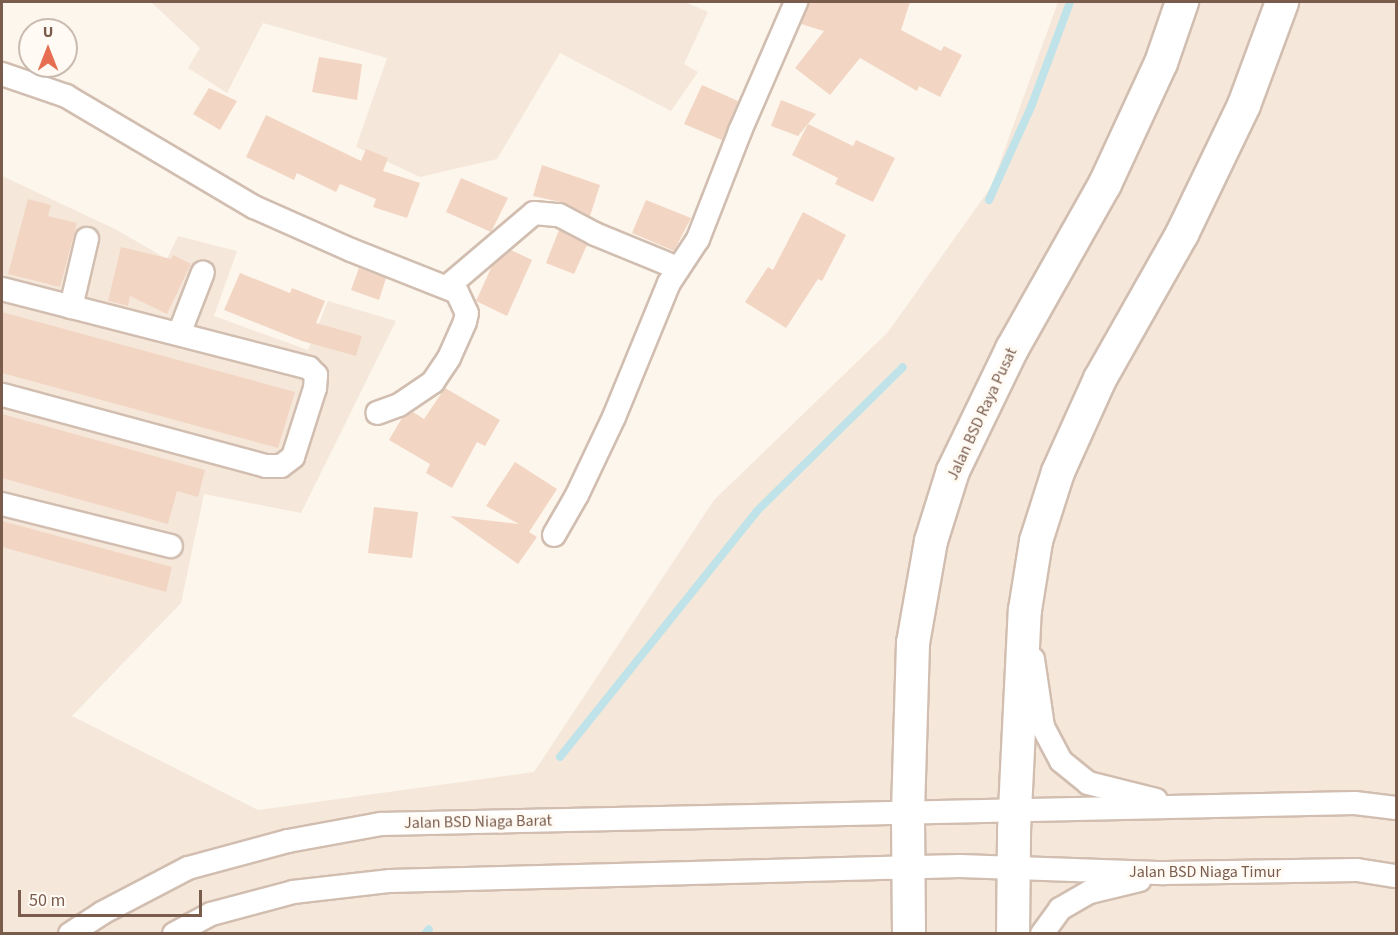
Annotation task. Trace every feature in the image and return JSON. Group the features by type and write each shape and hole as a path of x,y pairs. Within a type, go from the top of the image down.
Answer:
{"main road":[{"name":"Jalan BSD Raya Pusat","path":"909,933 907,868 913,643 930,541 953,471 1012,349 1105,184 1161,63 1182,2"},
{"path":"1013,933 1015,811 1025,610 1036,541 1058,472 1100,379 1182,234 1244,105 1282,2"}],"street":[{"path":"554,535 577,495 614,417 678,268 698,239 740,131 796,2"},
{"path":"2,74 66,96 254,207 351,250 457,292 466,313 449,358 434,382 419,394 377,413"},
{"path":"447,287 534,213 559,215 595,234 678,268"},
{"path":"71,307 87,239"},
{"path":"179,334 203,272"},
{"path":"2,289 309,368 316,375 315,388 293,457 281,466 266,466 2,395"},
{"path":"2,504 171,546"},
{"path":"1025,610 1042,727 1060,761 1088,783 1182,807"},
{"path":"1015,811 1355,803 1396,808"},
{"name":"Jalan BSD Niaga Barat","path":"70,933 102,912 188,868 288,841 381,824 1015,811"},
{"path":"174,933 211,914 293,892 390,881 907,868"},
{"name":"Jalan BSD Niaga Timur","path":"907,868 1013,868 1165,873 1357,870 1396,876"},
{"path":"1042,933 1060,909 1090,892 1165,873"}],"shaded area":[{"path":"151,2 685,2 708,12 684,64 698,72 671,111 560,53 497,159 420,177 356,147 387,58 263,23 227,93 188,68 200,48"},
{"path":"1058,2 1396,2 1396,933 2,934 2,176 115,229 167,259 178,236 237,251 214,316 308,350 328,301 396,321 301,513 204,494 181,603 72,716 258,810 534,772 714,500 888,332 991,187"}],"building":[{"path":"809,2 910,2 901,30 941,51 944,46 962,55 940,97 919,86 917,91 860,58 830,95 795,68 824,31 801,24"},
{"path":"319,57 362,64 357,100 312,92"},
{"path":"702,85 738,101 722,140 684,124"},
{"path":"209,88 237,101 220,130 193,114"},
{"path":"781,100 816,114 798,136 771,126"},
{"path":"266,115 361,161 366,149 388,158 383,171 420,183 407,218 373,207 376,199 340,184 336,192 297,173 294,180 246,157"},
{"path":"808,124 853,146 856,140 895,158 873,202 835,184 838,178 792,155"},
{"path":"542,165 600,185 590,216 565,203 533,196"},
{"path":"461,178 508,198 491,232 446,212"},
{"path":"28,199 51,205 48,216 77,223 60,287 8,274"},
{"path":"646,200 691,218 674,251 632,233"},
{"path":"803,212 846,235 822,281 818,279 786,328 745,302 768,267 773,270"},
{"path":"559,230 587,245 574,274 546,263"},
{"path":"121,247 171,259 173,255 191,264 167,314 130,296 128,306 108,301"},
{"path":"511,250 532,260 507,316 476,301 492,266"},
{"path":"359,268 386,278 379,300 351,290"},
{"path":"240,273 290,293 292,288 325,301 316,323 362,336 356,356 302,341 224,310"},
{"path":"2,312 295,392 278,448 2,373"},
{"path":"445,388 500,420 485,446 477,442 452,488 426,473 430,464 389,440 402,418 413,412 424,419"},
{"path":"2,414 205,470 198,497 177,491 168,524 2,478"},
{"path":"515,462 557,489 529,532 537,537 518,564 450,516 519,524 486,506"},
{"path":"374,507 418,512 412,558 368,553"},
{"path":"2,521 172,567 166,592 2,547"}],"waterway":[{"path":"989,200 1031,107 1070,2"},
{"path":"560,757 756,512 903,367"},
{"path":"425,934 429,929"}]}
